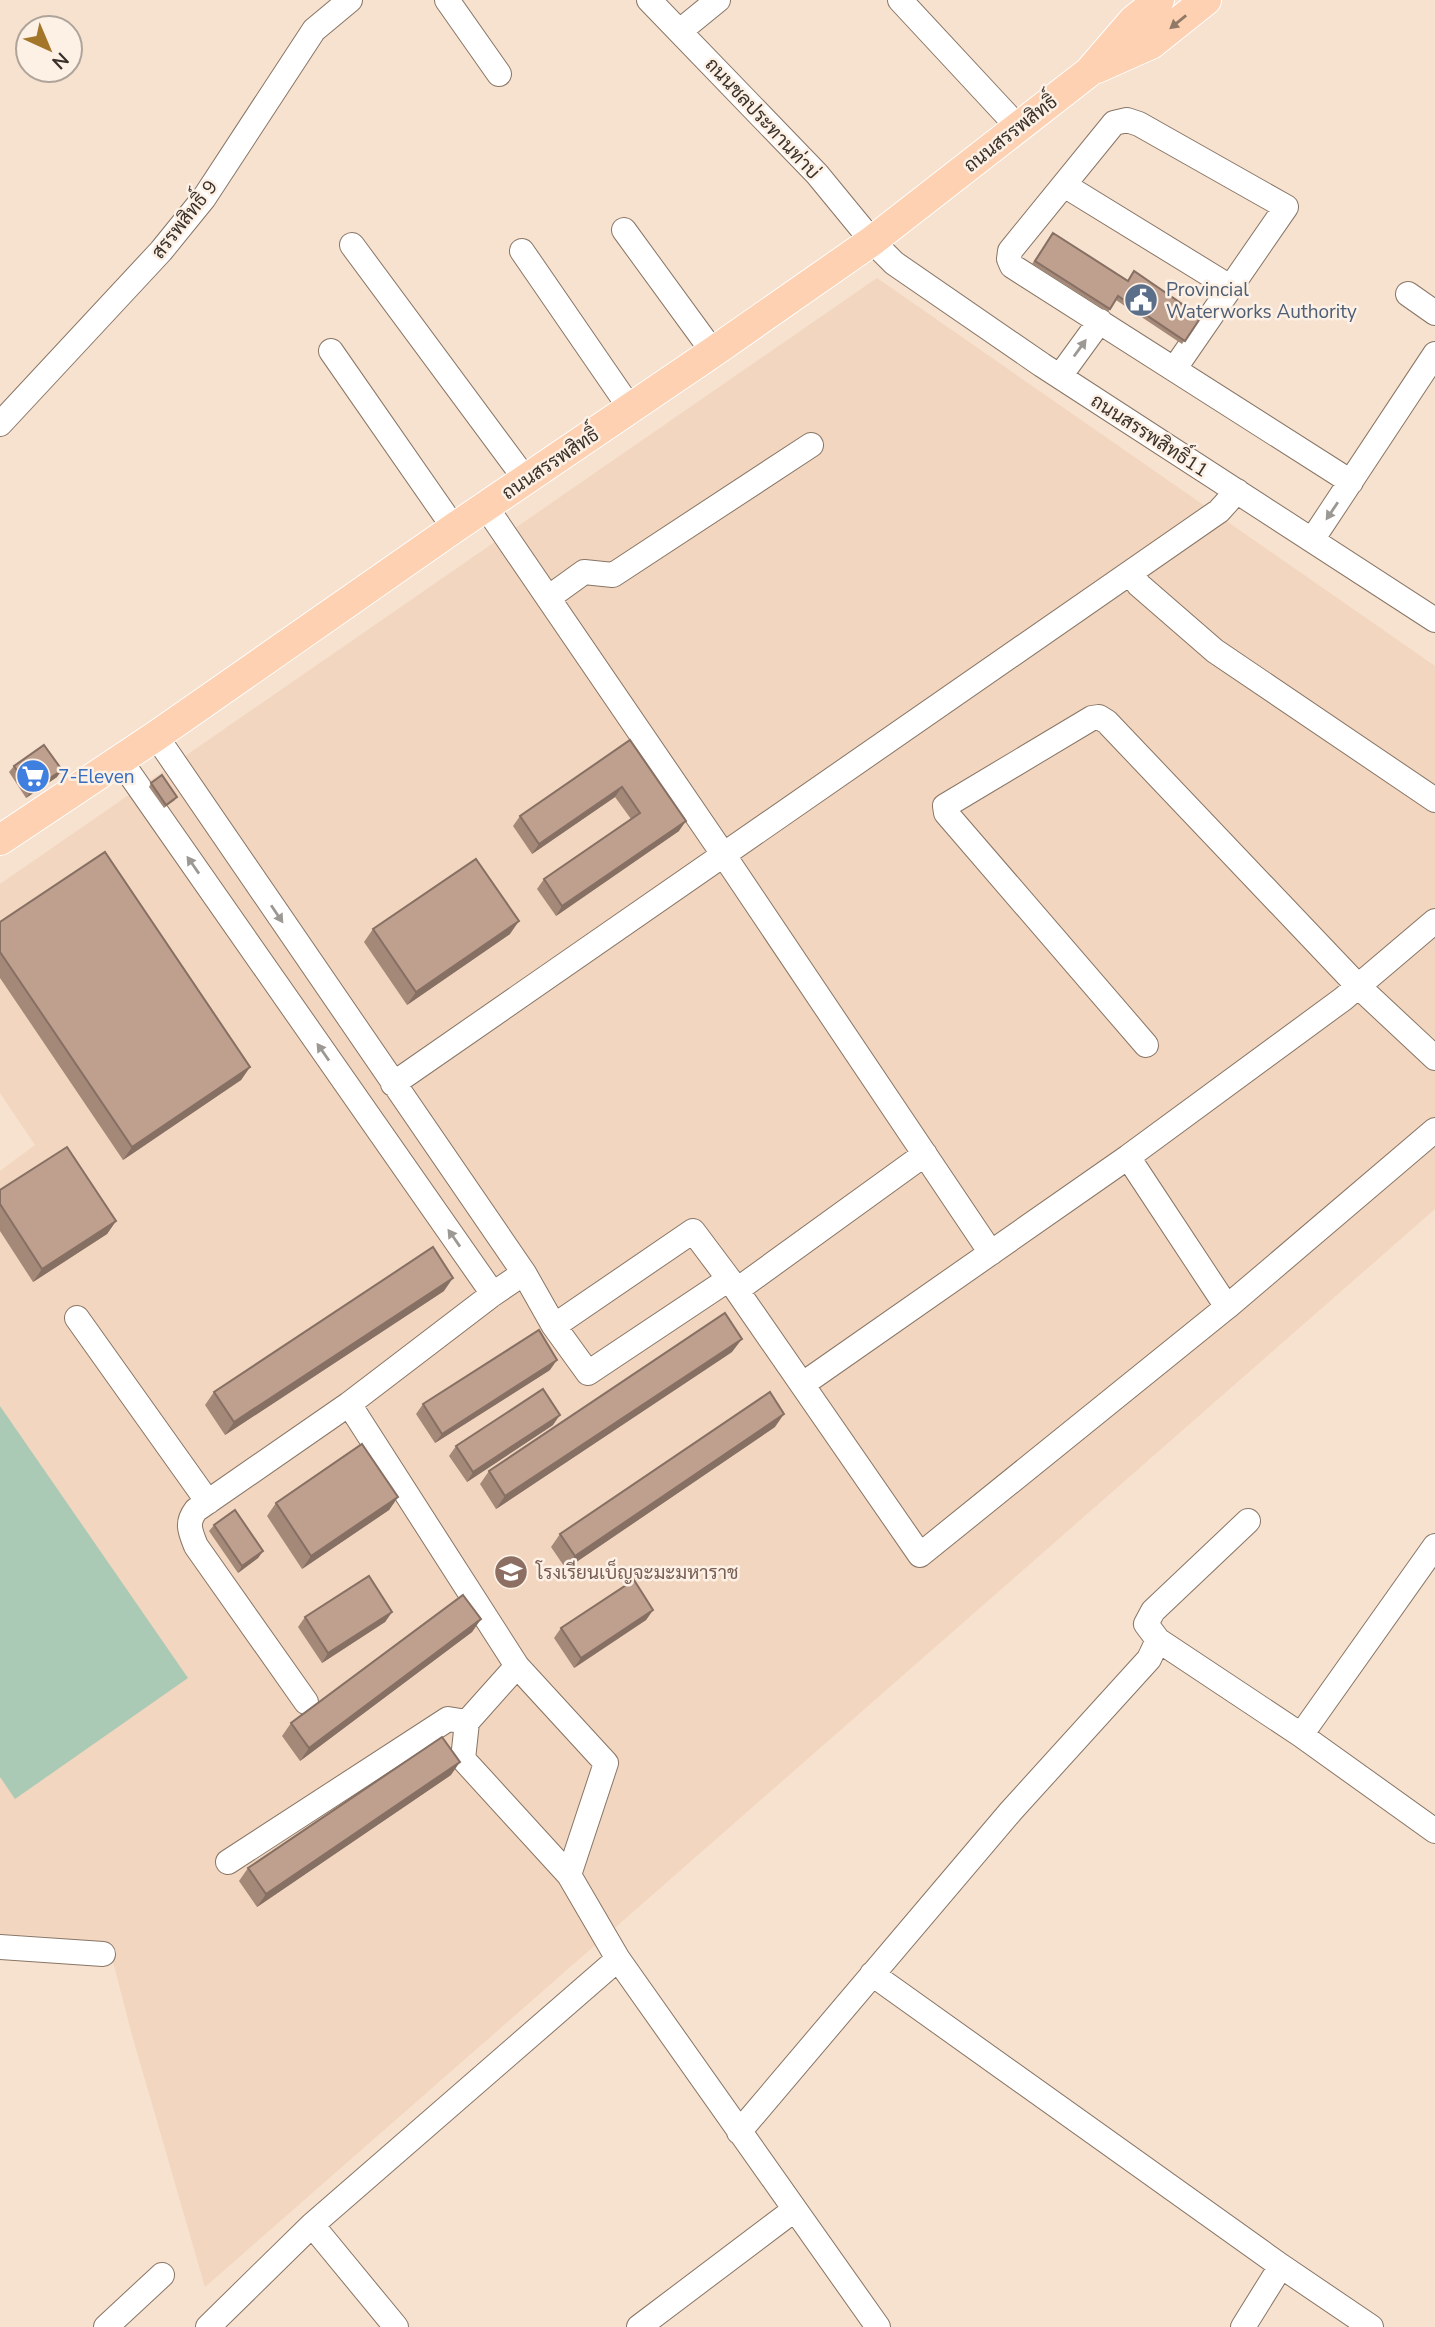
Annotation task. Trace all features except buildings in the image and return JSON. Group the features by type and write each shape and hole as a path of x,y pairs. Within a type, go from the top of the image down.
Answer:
{"main road":[{"name":"ถนนสรรพสิทธิ์","path":"1142,32 1159,0"},
{"name":"ถนนสรรพสิทธิ์","path":"0,840 156,736 872,241 1142,32 1206,0"}],"street":[{"name":"สรรพสิทธิ์ 9","path":"0,424 160,251 204,198 314,30 350,0"},
{"path":"447,0 499,74"},
{"name":"ถนนชลประทานท่าบ่","path":"649,0 817,174 872,241"},
{"path":"680,32 718,0"},
{"path":"900,0 1018,127"},
{"path":"1174,368 1286,207 1139,124 1127,120 1114,123 1010,251 1009,259 1017,270 1351,482"},
{"path":"1064,185 1230,287"},
{"path":"624,230 713,352"},
{"name":"ถนนสรรพสิทธิ์11","path":"872,241 901,269 1435,620"},
{"path":"352,245 526,480"},
{"path":"522,251 630,408"},
{"path":"1408,294 1435,313"},
{"path":"1060,376 1100,321"},
{"path":"331,351 454,528"},
{"path":"1312,540 1435,354"},
{"path":"548,598 584,572 613,575 811,445"},
{"path":"393,1084 1131,573 1219,511 1237,491"},
{"path":"486,507 991,1253"},
{"path":"1131,573 1139,585 1214,651 1435,800"},
{"path":"1146,1045 946,813 945,806 1092,718 1107,722 1359,986 1435,1058"},
{"path":"156,736 524,1273 554,1326 588,1373 733,1284 925,1154"},
{"path":"120,760 493,1294"},
{"path":"803,1384 1128,1157 1359,986 1435,921"},
{"path":"554,1326 693,1231 733,1284 920,1555 1227,1307 1435,1130"},
{"path":"1128,1157 1227,1307"},
{"path":"306,1702 196,1546 189,1529 190,1519 196,1510 349,1404 524,1273"},
{"path":"77,1318 208,1502"},
{"path":"349,1404 517,1666 606,1763 569,1875"},
{"path":"1248,1521 1153,1611 1146,1625 1158,1640 1301,1735 1435,1831"},
{"path":"1301,1735 1435,1546"},
{"path":"739,2132 1011,1811 1149,1659 1158,1640"},
{"path":"517,1666 467,1722 463,1759 569,1875 618,1959 878,2327"},
{"path":"228,1862 448,1719 467,1722"},
{"path":"0,1947 103,1954"},
{"path":"208,2327 312,2225 618,1959"},
{"path":"872,1974 1281,2266 1371,2327"},
{"path":"639,2327 794,2210"},
{"path":"312,2225 396,2327"},
{"path":"1243,2327 1281,2266"},
{"path":"106,2327 162,2276"}],"shaded area":[{"name":"โรงเรียนเบ็ญจะมะมหาราช","path":"877,278 1435,666 1435,1209 205,2287 109,1946 42,1936 0,1934 0,1171 35,1145 0,1093 0,884"}],"green space":[{"path":"0,1406 188,1678 15,1799 0,1777"}],"place":[{"name":"Provincial Waterworks Authority","path":"1141,300"},
{"name":"7-Eleven","path":"33,776"},
{"name":"โรงเรียนเบ็ญจะมะมหาราช","path":"511,1572"}]}
